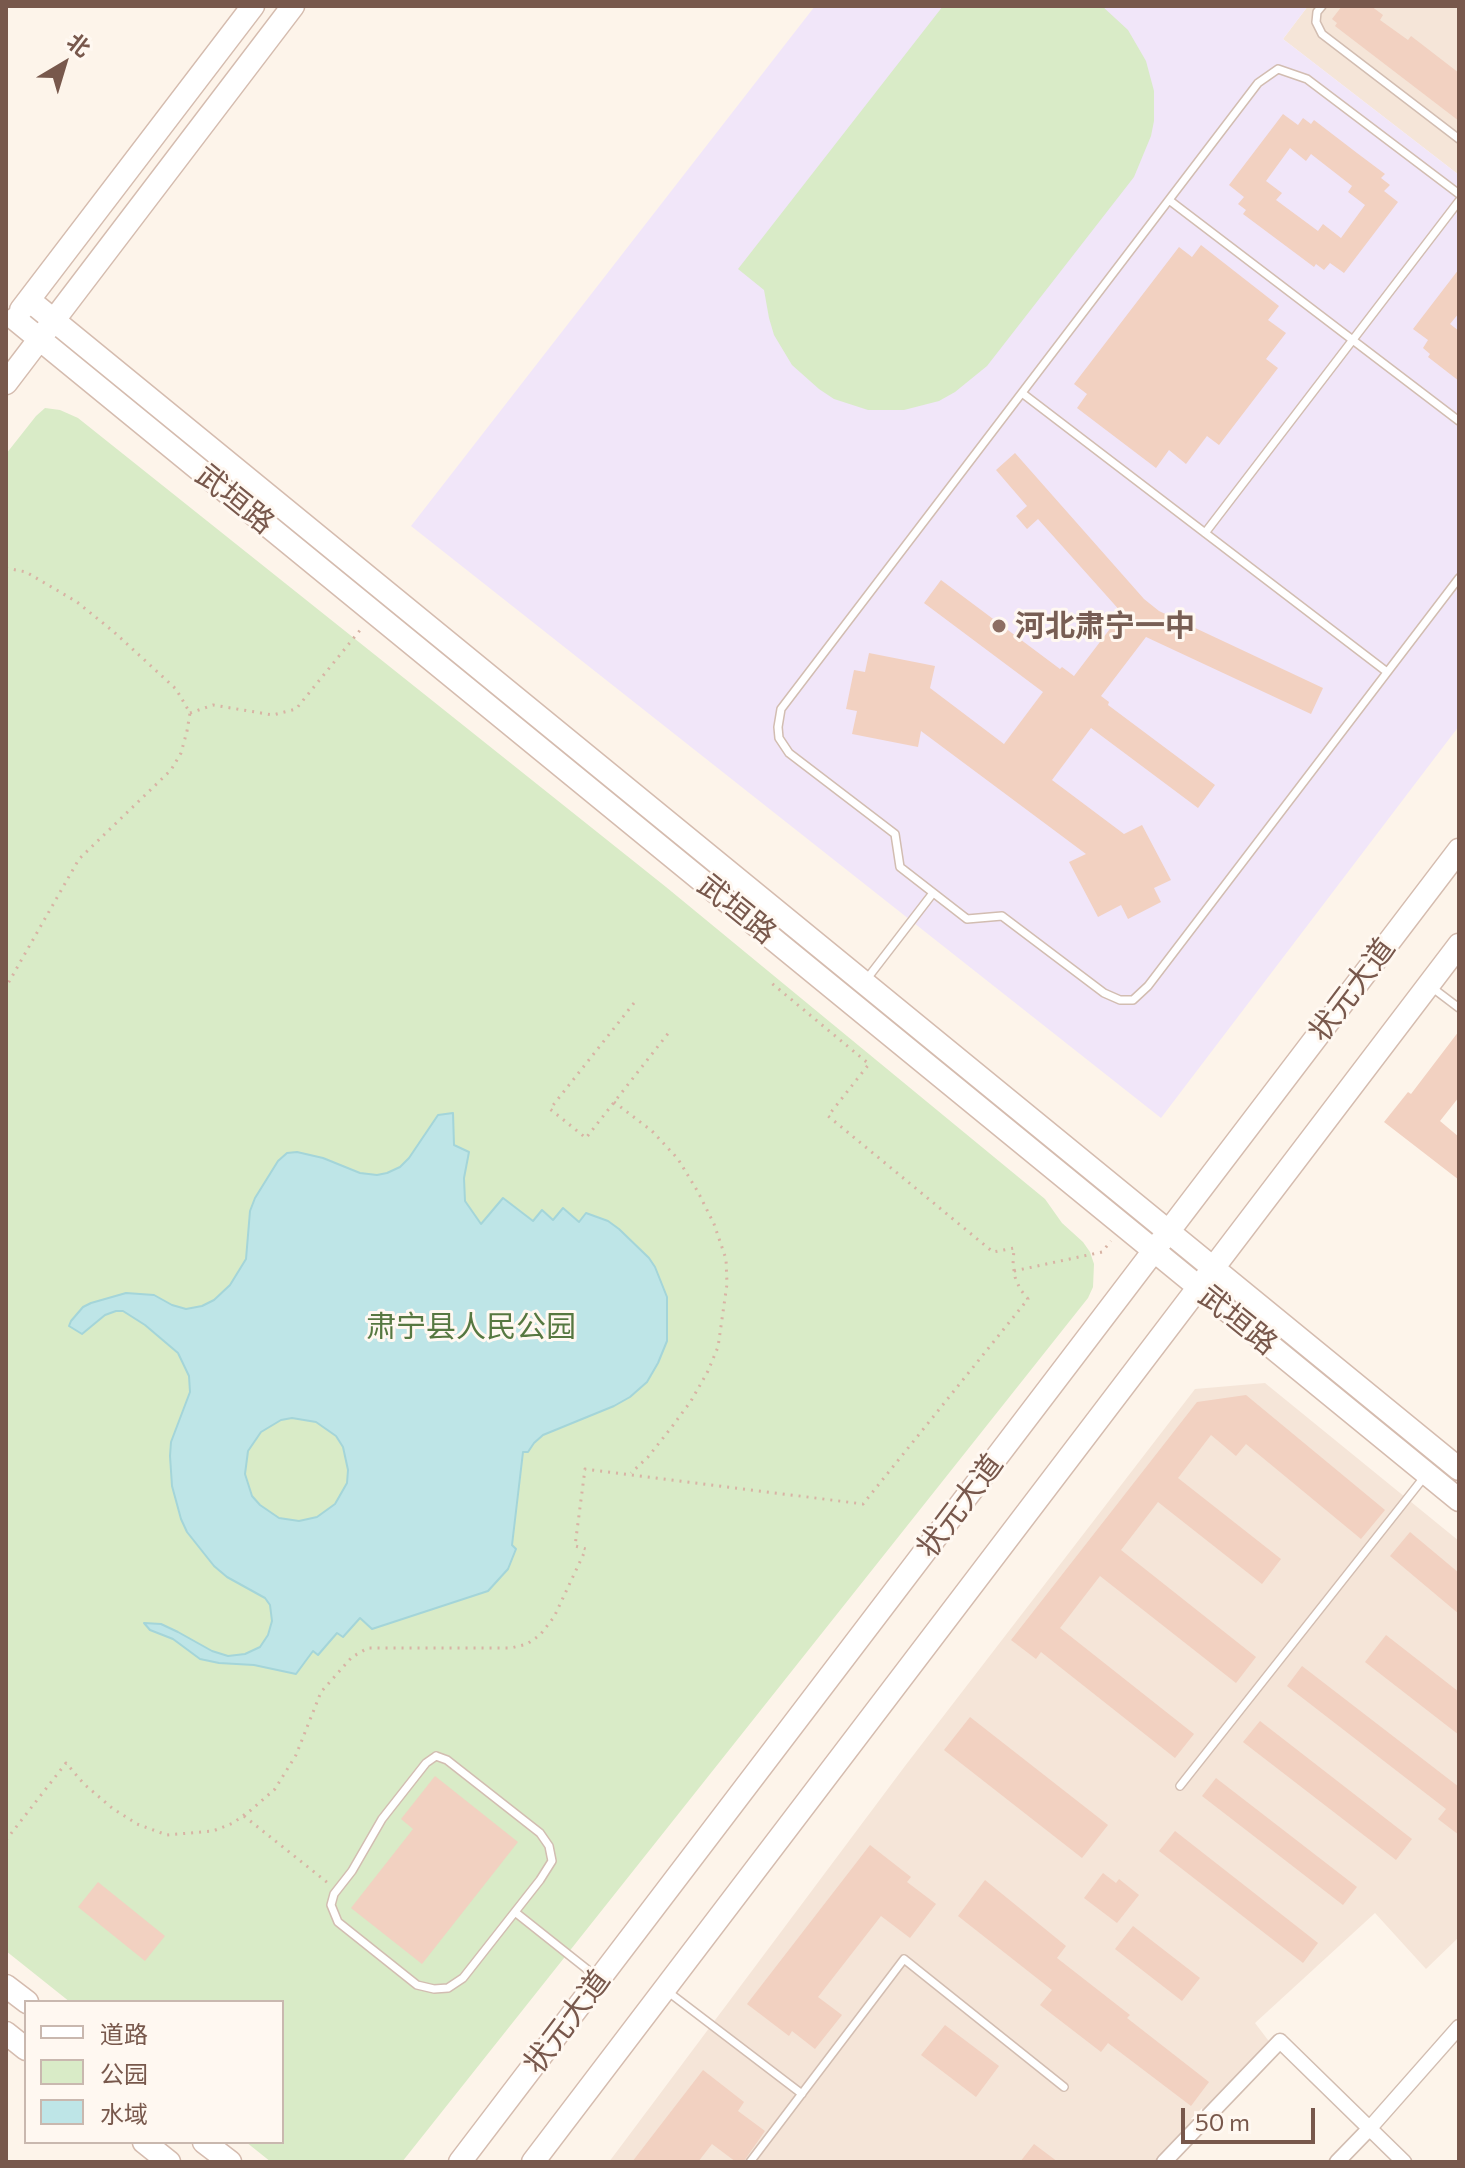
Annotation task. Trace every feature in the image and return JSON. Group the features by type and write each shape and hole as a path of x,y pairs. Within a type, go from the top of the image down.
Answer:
{"main road":[{"path":"10,324 253,6"},
{"path":"6,383 293,6"},
{"name":"武垣路","path":"29,300 1459,1469"},
{"name":"武垣路","path":"10,324 39,339 1459,1500"},
{"name":"状元大道","path":"460,2162 1459,850"},
{"name":"状元大道","path":"533,2162 1459,945"},
{"path":"6,1986 24,2000"},
{"path":"6,2033 24,2047"},
{"path":"146,2144 169,2162"},
{"path":"207,2144 230,2162"}],"street":[{"path":"1337,2162 1459,2027"},
{"path":"1164,2162 1280,2041 1404,2162"}],"lane":[{"path":"1322,6 1317,12 1316,22 1322,34 1459,139"},
{"path":"1459,194 1307,79 1278,69 1258,83 781,709 779,738 789,753 895,834 900,867 967,919 1002,916 1104,993 1120,1000 1133,1000 1148,986 1459,578"},
{"path":"1169,200 1459,421"},
{"path":"1205,533 1459,201"},
{"path":"1022,393 1387,672"},
{"path":"864,983 933,893"},
{"path":"1428,985 1459,1008"},
{"path":"1180,1786 1427,1474"},
{"path":"436,1756 447,1760 540,1833 549,1846 552,1861 463,1978 448,1988 417,1985 338,1922 331,1905 337,1890 352,1871 382,1819 426,1763 436,1756"},
{"path":"515,1912 600,1979"},
{"path":"750,2162 904,1959 1064,2087"},
{"path":"664,1989 802,2094"}],"path":[{"path":"6,568 26,572 77,602 176,689 190,713 181,753 171,770 79,859 6,987"},
{"path":"190,713 213,705 273,715 296,709 374,613"},
{"path":"6,1840 66,1763 84,1784 137,1824 167,1835 213,1831 244,1816 275,1789 296,1755 321,1692 352,1657 368,1648 511,1648 527,1644 540,1635 554,1617 586,1549 575,1546 585,1469 863,1504 1028,1299 1020,1289 1014,1271 1014,1248 993,1252 828,1116 869,1064 769,981"},
{"path":"634,1003 550,1109 586,1138 670,1031"},
{"path":"614,1102 652,1131 678,1159 714,1224 726,1259 727,1284 718,1347 708,1371 671,1428 629,1475"},
{"path":"1014,1271 1102,1252 1124,1226"},
{"path":"244,1816 337,1890"}],"shaded area":[{"name":"河北肃宁一中","path":"815,6 1308,6 1283,39 1459,175 1459,726 1161,1118 411,526"},
{"path":"1308,6 1459,6 1459,175 1283,39"},
{"path":"1265,1383 1459,1541 1459,1937 1426,1969 1375,1913 1255,2023 1271,2044 1157,2162 609,2162 905,1766 1195,1389"}],"green space":[{"path":"943,6 1102,6 1128,30 1146,61 1154,91 1154,121 1134,177 987,366 939,401 904,410 868,410 834,399 792,365 774,335 764,290 738,269"},
{"name":"肃宁县人民公园","path":"45,408 60,410 78,418 666,887 1045,1199 1062,1223 1083,1242 1094,1264 1093,1287 1088,1298 402,2162 271,2162 248,2144 284,2144 284,2000 67,2000 6,1951 6,454"}],"water":[{"path":"453,1113 454,1145 469,1152 464,1178 465,1201 481,1224 503,1198 533,1221 542,1210 553,1220 563,1208 579,1222 586,1213 608,1221 649,1258 667,1297 667,1341 658,1363 647,1382 630,1397 543,1435 528,1452 523,1452 512,1545 516,1549 508,1569 488,1591 372,1629 360,1618 343,1637 337,1633 318,1655 313,1651 296,1674 254,1665 200,1659 173,1639 150,1630 144,1623 161,1624 228,1656 245,1654 260,1647 272,1621 270,1605 265,1598 227,1577 214,1566 187,1532 181,1519 172,1486 170,1456 171,1442 190,1392 189,1376 178,1353 123,1311 105,1315 82,1334 69,1326 71,1321 83,1307 126,1293 154,1295 186,1309 214,1300 230,1285 246,1259 250,1211 255,1198 278,1161 287,1153 323,1158 360,1173 387,1173 409,1158 438,1115","holes":["292,1418 316,1422 336,1436 343,1447 348,1470 347,1483 335,1504 317,1517 299,1521 279,1518 252,1496 245,1474 248,1451 261,1432 281,1420"]}],"building":[{"path":"1342,6 1371,6 1383,15 1380,20 1408,40 1411,36 1459,73 1459,121 1335,26 1337,23 1332,19"},
{"path":"1283,114 1298,125 1303,118 1311,124 1314,120 1385,174 1381,178 1390,185 1384,191 1398,202 1344,273 1330,263 1324,270 1316,264 1314,267 1243,214 1246,210 1238,204 1244,197 1229,185","holes":["1290,148 1306,161 1311,154 1352,186 1348,192 1365,205 1341,238 1323,224 1318,231 1276,200 1282,193 1266,181"]},
{"path":"1201,245 1279,306 1268,320 1286,333 1266,359 1278,368 1219,445 1207,436 1186,464 1169,450 1156,468 1077,408 1087,394 1074,384 1179,247 1192,257"},
{"path":"1459,269 1459,313 1450,324 1459,331 1459,381 1428,357 1430,354 1423,348 1428,340 1413,329"},
{"path":"1015,453 1144,599 1159,611 1323,688 1311,714 1146,637 1101,696 1109,702 1108,705 1215,785 1198,808 1091,728 1052,780 1124,834 1142,825 1171,880 1154,888 1161,902 1128,919 1121,905 1098,917 1069,862 1086,854 921,731 918,747 852,734 857,711 846,709 854,670 865,672 869,653 935,666 930,688 1004,744 1043,692 924,603 941,580 1060,669 1062,667 1074,676 1122,613 1038,519 1027,529 1016,516 1027,506 996,470"},
{"path":"1459,1031 1459,1097 1440,1121 1459,1137 1459,1180 1384,1122 1408,1092 1411,1094"},
{"path":"1246,1395 1385,1510 1361,1539 1246,1444 1236,1456 1211,1435 1178,1478 1281,1559 1262,1584 1158,1502 1121,1550 1256,1657 1236,1683 1100,1576 1060,1628 1194,1734 1175,1758 1041,1652 1036,1659 1011,1640 1197,1402"},
{"path":"1410,1532 1459,1573 1459,1614 1390,1556"},
{"path":"1386,1635 1459,1692 1459,1735 1365,1662"},
{"path":"1302,1666 1459,1787 1459,1835 1438,1819 1446,1809 1287,1686"},
{"path":"970,1717 1108,1825 1082,1858 944,1750"},
{"path":"1260,1721 1412,1839 1396,1860 1243,1742"},
{"path":"435,1776 518,1842 422,1964 351,1908 413,1829 401,1819"},
{"path":"1216,1778 1357,1887 1343,1905 1202,1796"},
{"path":"1175,1831 1318,1943 1303,1963 1159,1851"},
{"path":"870,1845 911,1877 907,1882 936,1904 910,1938 881,1916 818,1997 842,2015 815,2049 792,2031 789,2036 747,2004"},
{"path":"1103,1873 1116,1883 1119,1879 1139,1895 1117,1923 1084,1898"},
{"path":"985,1880 1066,1946 1057,1958 1209,2082 1191,2106 1108,2043 1101,2052 1040,2005 1052,1990 958,1916"},
{"path":"98,1882 165,1936 145,1961 78,1907"},
{"path":"1133,1926 1200,1978 1182,2001 1115,1949"},
{"path":"945,2025 999,2066 976,2097 921,2055"},
{"path":"703,2070 744,2102 738,2111 765,2131 744,2161 736,2162 712,2144 698,2162 632,2162"},
{"path":"1034,2144 1058,2162 1020,2162"}],"place":[{"name":"河北肃宁一中","path":"999,626"}]}
